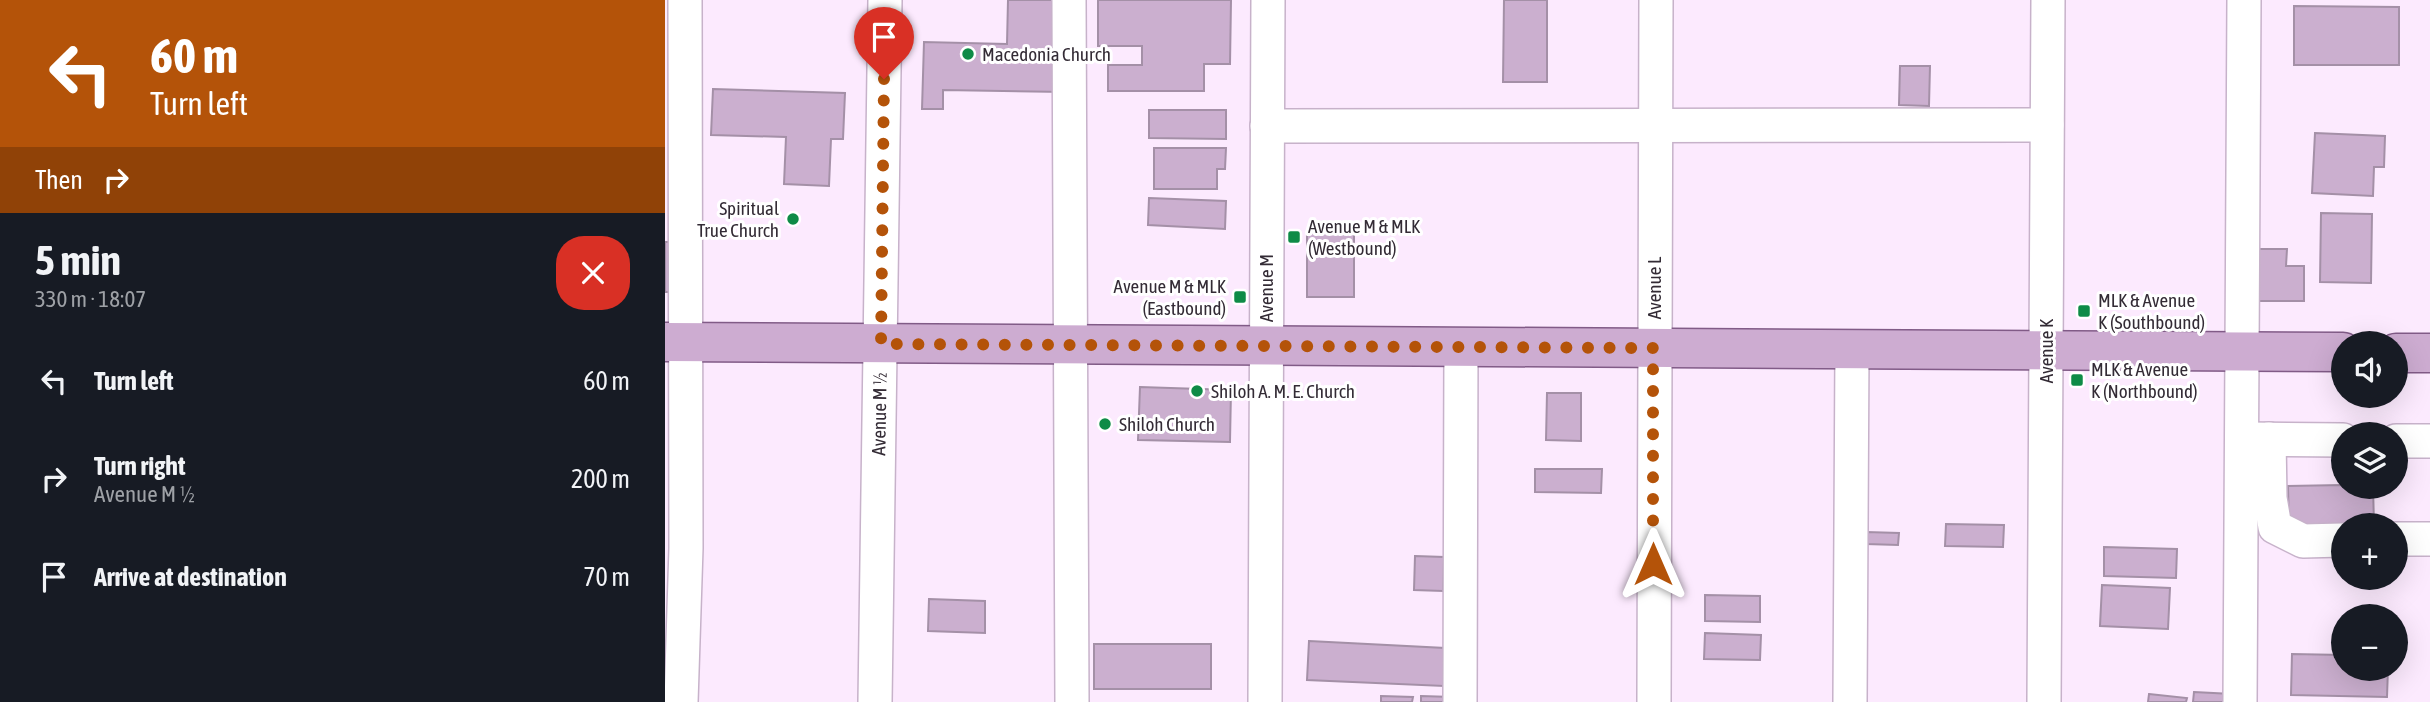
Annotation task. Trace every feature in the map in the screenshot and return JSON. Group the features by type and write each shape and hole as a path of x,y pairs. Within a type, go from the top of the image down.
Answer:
{"main road":[{"path":"675,342 2331,352"},
{"path":"2408,353 2430,353"}],"street":[{"path":"681,702 686,548 675,342 685,0"},
{"name":"Avenue M ½","path":"875,702 885,0"},
{"path":"1069,0 1072,702"},
{"name":"Avenue M","path":"1265,702 1268,0"},
{"name":"Avenue L","path":"1654,702 1656,0"},
{"name":"Avenue K","path":"2044,702 2048,0"},
{"path":"2244,0 2242,351 2255,439 2275,527 2303,541 2331,540"},
{"path":"1267,126 2047,125"},
{"path":"1460,702 1461,346"},
{"path":"1850,702 1852,349"},
{"path":"2255,439 2331,440"},
{"path":"2241,702 2255,439"},
{"path":"2408,441 2430,441"},
{"path":"2408,539 2430,539"}],"building":[{"path":"1008,0 1067,0 1065,92 943,90 943,109 922,109 924,42 1007,44"},
{"path":"1098,0 1231,0 1230,64 1204,64 1204,91 1108,91 1108,65 1142,65 1142,46 1098,46"},
{"path":"1504,0 1547,0 1547,82 1503,82"},
{"path":"2294,6 2399,7 2399,65 2294,65"},
{"path":"1900,66 1930,66 1929,106 1899,105"},
{"path":"713,89 845,93 843,139 831,139 829,186 784,184 786,137 711,135"},
{"path":"1149,110 1226,110 1226,139 1149,138"},
{"path":"2315,133 2385,136 2384,167 2374,167 2373,196 2312,193"},
{"path":"1154,148 1226,148 1225,169 1217,169 1217,189 1154,189"},
{"path":"1149,198 1226,201 1225,229 1148,225"},
{"path":"2321,213 2372,214 2371,283 2320,282"},
{"path":"1307,232 1354,232 1354,297 1307,297"},
{"path":"665,242 675,242 675,292 665,292"},
{"path":"2257,249 2287,249 2286,266 2304,266 2304,301 2256,301"},
{"path":"1140,387 1231,390 1230,442 1138,440"},
{"path":"1547,393 1581,393 1581,441 1546,440"},
{"path":"1535,469 1602,469 1601,493 1535,492"},
{"path":"2331,485 2331,499 2373,499 2374,513 2331,513 2331,527 2289,528 2288,486"},
{"path":"1946,524 2004,525 2003,547 1945,546"},
{"path":"1866,532 1899,533 1898,545 1866,544"},
{"path":"2104,547 2177,549 2176,578 2104,576"},
{"path":"1415,556 1444,557 1443,591 1414,590"},
{"path":"2102,585 2170,588 2168,629 2100,626"},
{"path":"1705,595 1760,596 1760,622 1705,621"},
{"path":"929,599 985,601 985,633 928,631"},
{"path":"1705,633 1761,635 1760,660 1704,659"},
{"path":"1309,641 1445,648 1444,686 1307,680"},
{"path":"1094,644 1211,644 1211,689 1094,689"},
{"path":"2292,654 2331,655 2331,681 2388,681 2387,697 2291,695"},
{"path":"2194,692 2232,694 2231,702 2193,702"},
{"path":"2149,694 2187,698 2186,702 2148,702"},
{"path":"1381,696 1413,697 1412,702 1381,702"},
{"path":"1421,696 1452,697 1452,702 1421,702"}],"place":[{"name":"Macedonia Church","path":"968,54"},
{"name":"Spiritual True Church","path":"793,219"},
{"name":"Avenue M & MLK (Westbound)","path":"1294,237"},
{"name":"Avenue M & MLK (Eastbound)","path":"1240,297"},
{"name":"MLK & Avenue K (Southbound)","path":"2084,311"},
{"name":"MLK & Avenue K (Northbound)","path":"2077,380"},
{"name":"Shiloh A. M. E. Church","path":"1197,391"},
{"name":"Shiloh Church","path":"1105,424"}],"route":[{"path":"884,79 881,344 1653,348 1653,564"}]}
